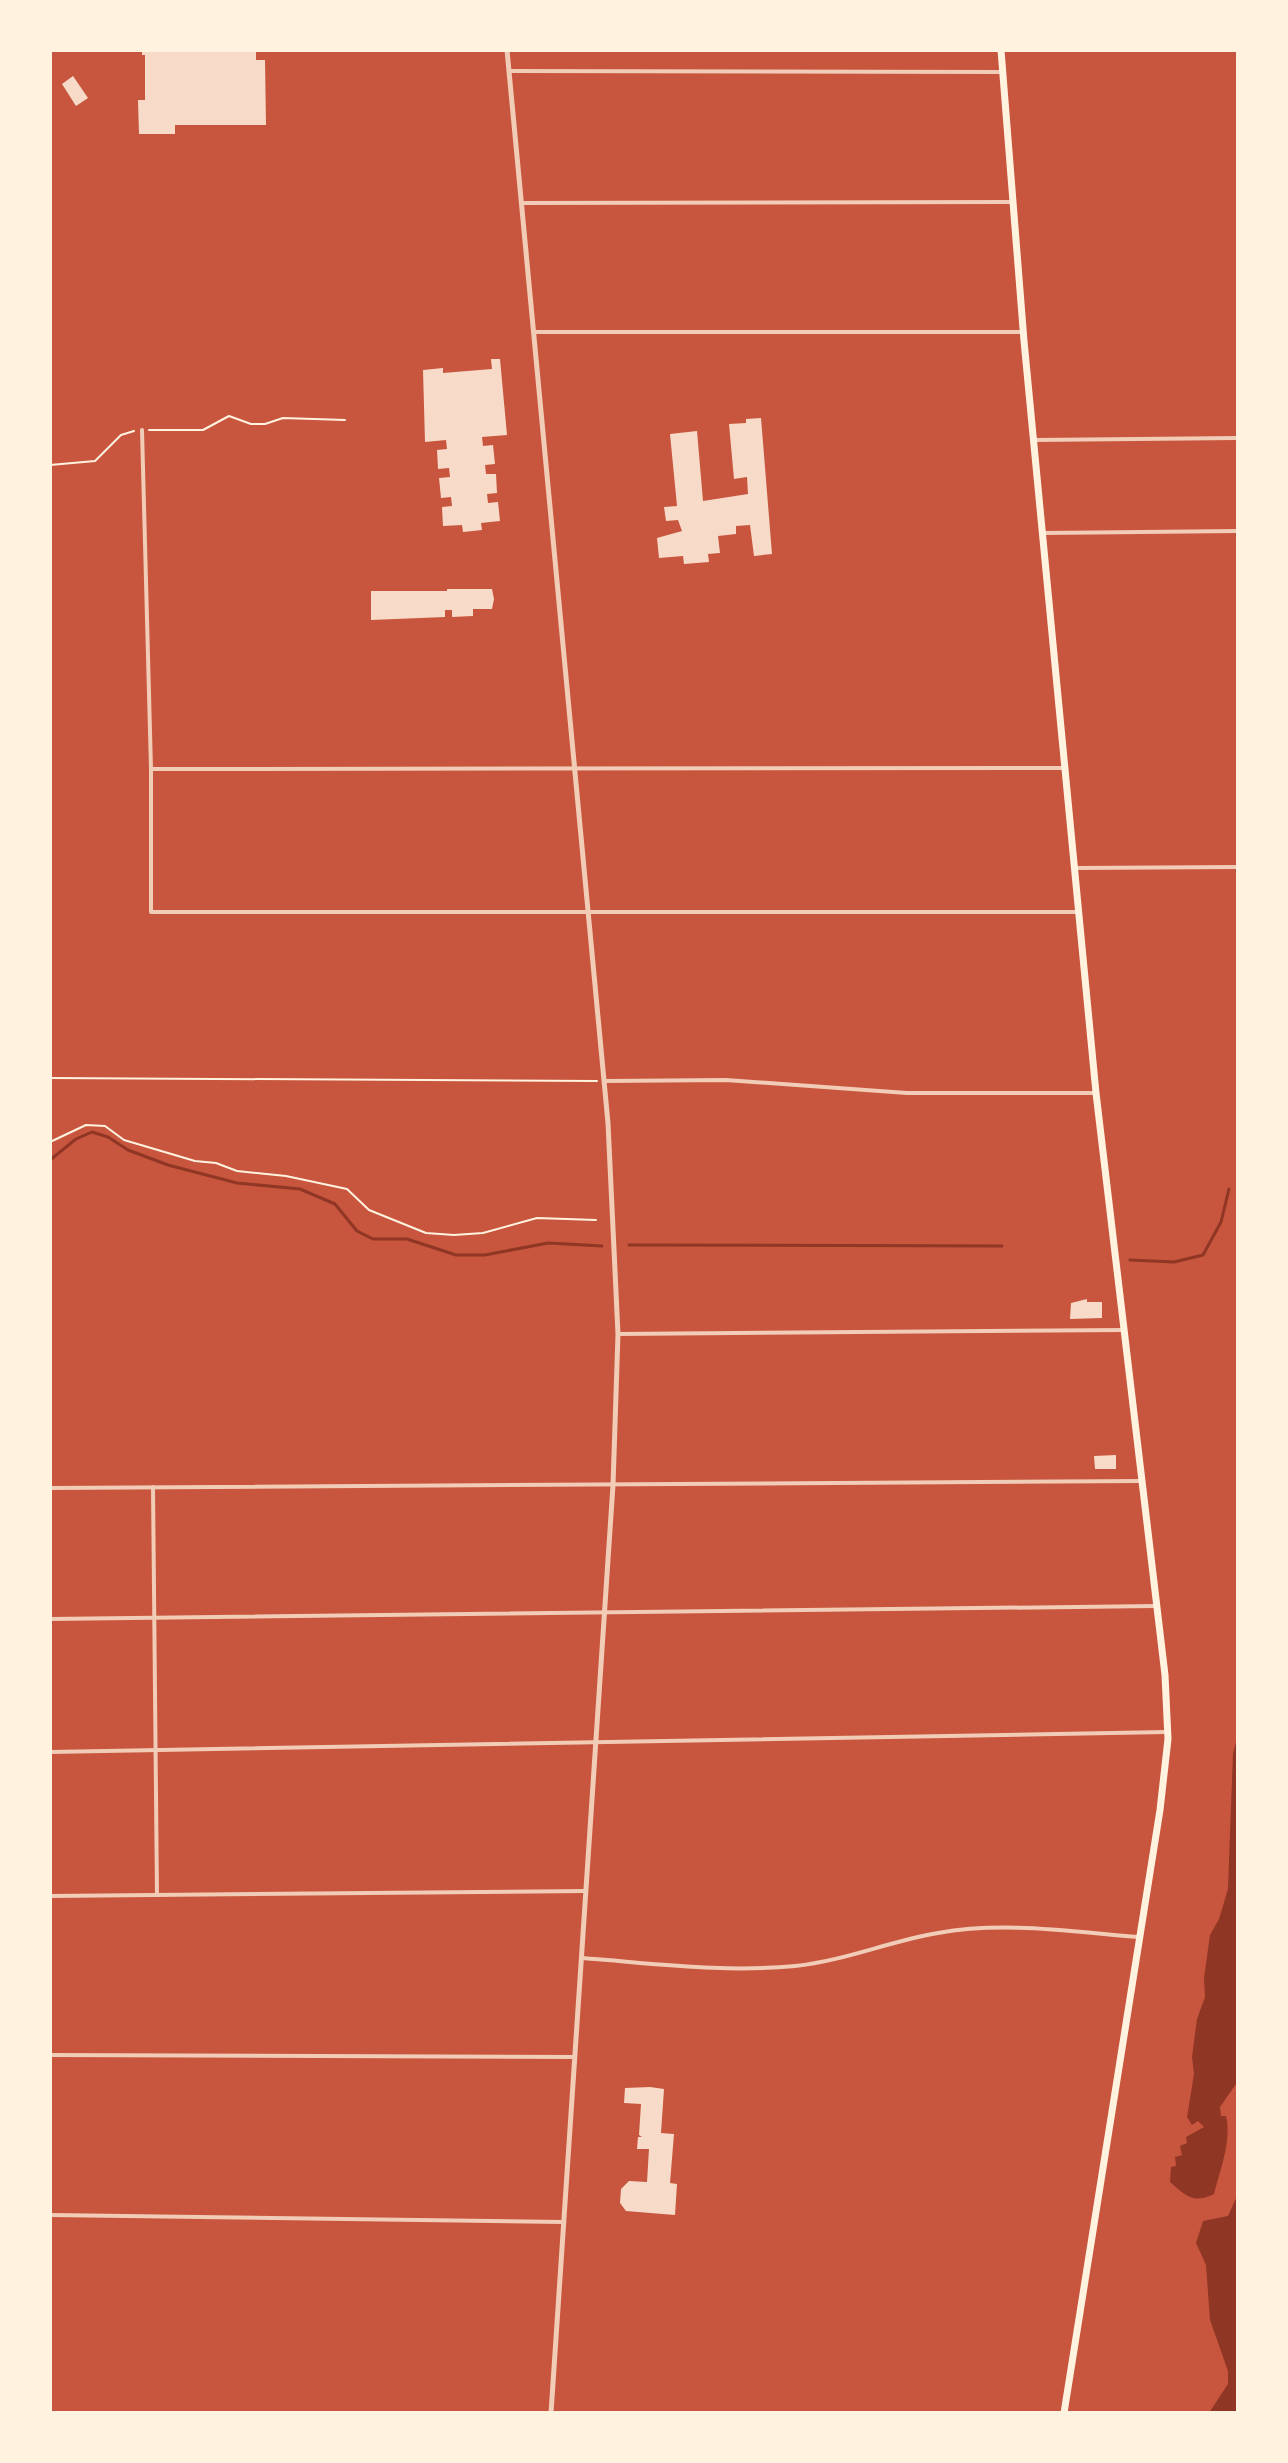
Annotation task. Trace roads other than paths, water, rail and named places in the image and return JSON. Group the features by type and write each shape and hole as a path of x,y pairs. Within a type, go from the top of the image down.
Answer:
{"main road":[{"path":"1001,50 1011,202 1073,868 1096,1093 1158,1606 1169,1732 1166,1768 1064,2413"}],"street":[{"path":"507,50 604,1081 616,1252 618,1334 613,1485 551,2413"},
{"path":"509,71 1001,72"},
{"path":"521,203 1011,202"},
{"path":"534,332 1023,332"},
{"path":"142,430 151,769 151,912 1078,912"},
{"path":"1033,440 1238,438"},
{"path":"1042,533 1238,531"},
{"path":"151,769 1064,768"},
{"path":"1073,868 1238,867"},
{"path":"604,1081 726,1080 907,1093 1096,1093"},
{"path":"618,1334 1124,1330"},
{"path":"50,1488 1142,1481"},
{"path":"153,1487 157,1895"},
{"path":"50,1619 1158,1606"},
{"path":"50,1752 1169,1732"},
{"path":"50,1896 586,1891"},
{"path":"581,1958 762,1968 833,1960 905,1940 971,1929 1027,1928 1139,1937"},
{"path":"50,2055 574,2057"},
{"path":"50,2215 563,2222"}],"waterway":[{"path":"50,1160 76,1139 92,1132 168,1165 237,1183 300,1189 335,1204 357,1231 373,1239 407,1239 456,1255 485,1255 548,1243 602,1246"},
{"path":"1130,1260 1174,1262 1203,1255 1221,1222 1229,1189"},
{"path":"629,1245 1002,1246"}]}
